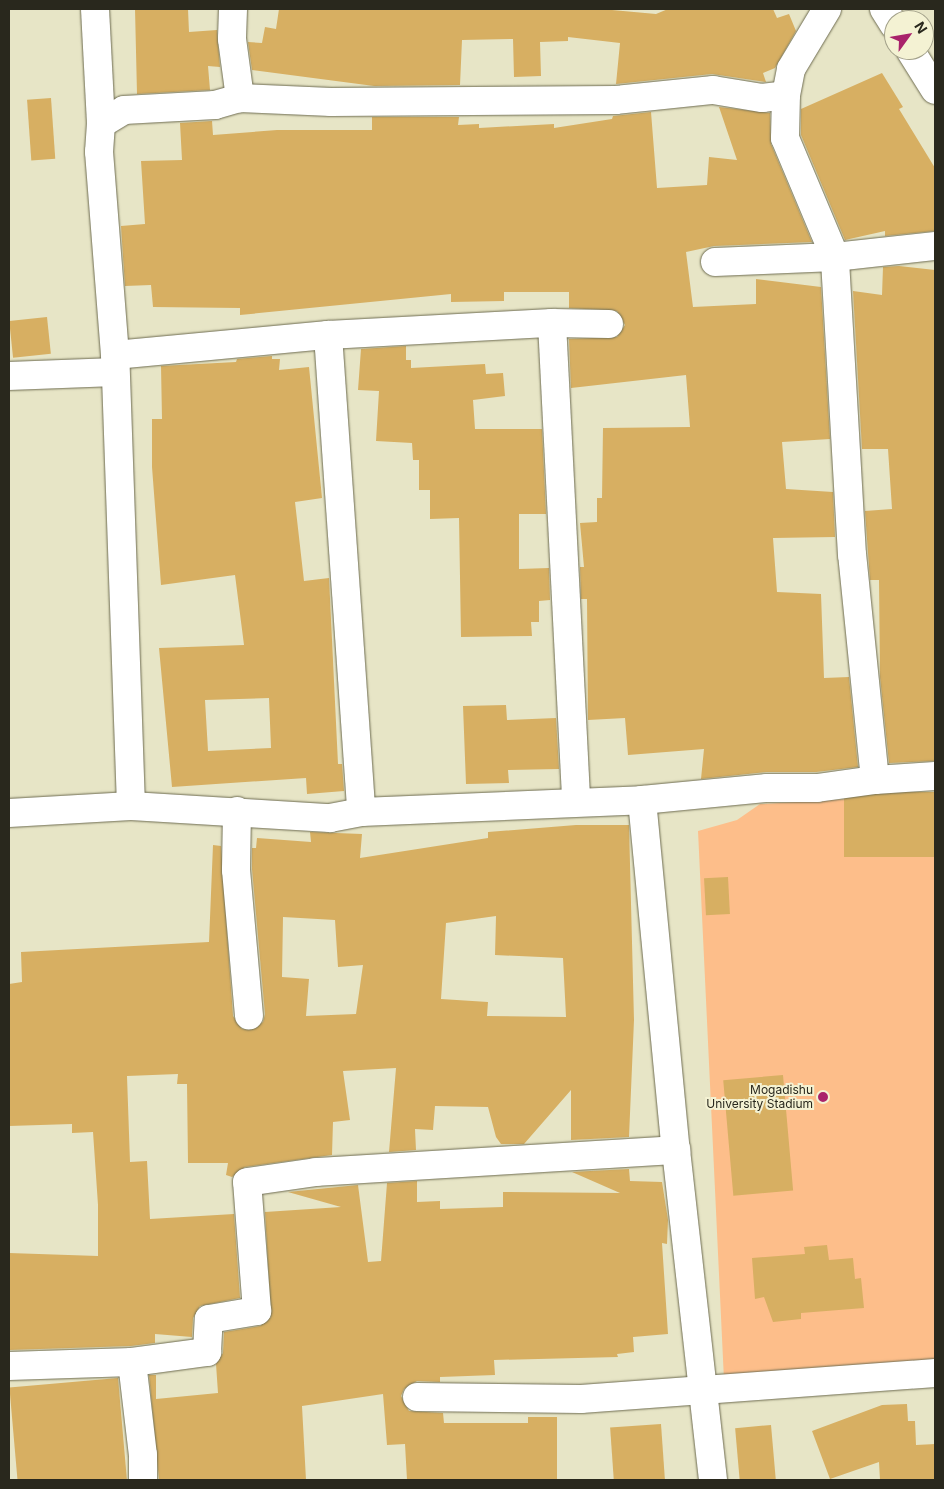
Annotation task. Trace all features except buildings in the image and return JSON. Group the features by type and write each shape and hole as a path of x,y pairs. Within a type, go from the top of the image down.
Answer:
{"street":[{"path":"95,9 101,124 99,152 115,363 131,806"},
{"path":"233,9 232,40 240,98"},
{"path":"827,9 791,69 786,95 785,138 835,257 850,529 875,780"},
{"path":"916,60 935,90"},
{"path":"101,124 124,110 215,104 240,98 331,102 616,100 713,90 762,98 786,95"},
{"path":"715,262 835,257 935,246"},
{"path":"9,376 328,335 552,323 609,324"},
{"path":"552,323 576,801"},
{"path":"328,335 361,812"},
{"path":"9,813 131,806 330,818 361,812 576,801 642,800 767,788 817,788 875,780 935,776"},
{"path":"642,800 676,1150 713,1480"},
{"path":"237,811 236,870 249,1015"},
{"path":"9,1366 132,1362 208,1352 208,1319 257,1311 247,1182 316,1172 676,1150"},
{"path":"132,1362 143,1480"},
{"path":"417,1397 581,1399 703,1392 935,1373"}],"shaded area":[{"name":"Mogadishu University Stadium","path":"935,794 935,1363 724,1380 698,831 737,820 760,804"}],"place":[{"name":"Mogadishu University Stadium","path":"823,1097"}]}
